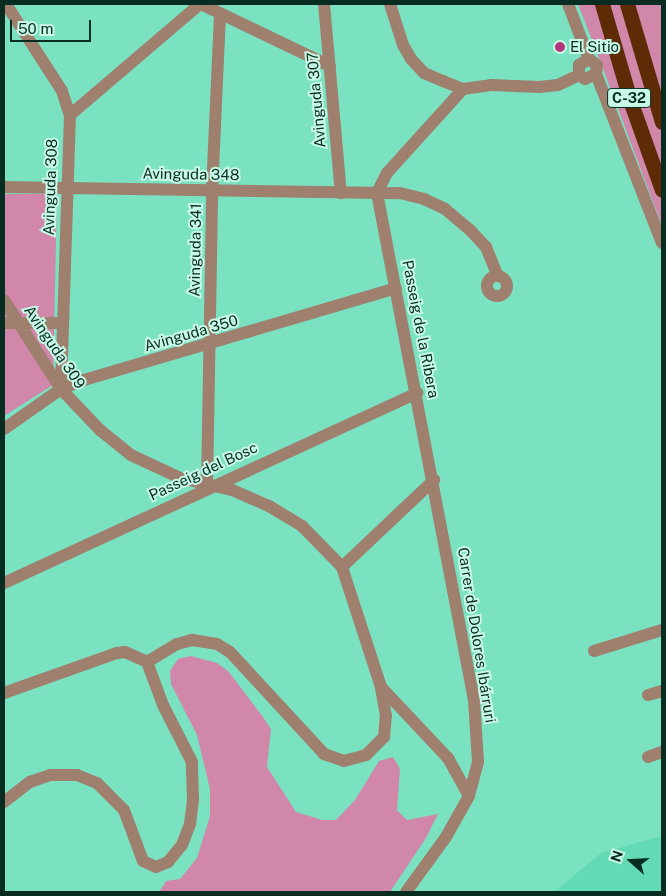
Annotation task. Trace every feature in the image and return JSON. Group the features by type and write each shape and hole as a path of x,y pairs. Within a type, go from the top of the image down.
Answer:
{"highway":[{"name":"C-32","path":"602,4 631,102 662,190"},
{"name":"C-32","path":"626,4 662,122"}],"street":[{"name":"Avinguda 308","path":"6,4 62,91 70,115 66,189 61,389"},
{"path":"70,115 200,4 330,66"},
{"name":"Avinguda 307","path":"324,4 341,193"},
{"path":"390,4 403,45 411,59 424,73 463,89 497,84 549,87 579,75 588,79 596,74"},
{"path":"568,4 589,59 597,65 596,74 662,243"},
{"name":"Avinguda 341","path":"207,487 211,345 212,191 220,13"},
{"path":"579,75 579,65 589,59"},
{"path":"377,192 387,174 463,89"},
{"name":"Avinguda 348","path":"4,187 377,192 416,197 445,209 486,247 498,276"},
{"name":"Passeig de la Ribera","path":"377,192 434,480"},
{"name":"Avinguda 350","path":"4,429 61,389 396,288"},
{"name":"Avinguda 309","path":"4,300 61,389 100,430 131,455 180,478 207,487 239,493 302,526 342,567"},
{"path":"4,323 62,323"},
{"name":"Passeig del Bosc","path":"4,583 207,487 417,393"},
{"path":"146,662 178,644 192,640 217,644 230,652 324,754 344,761 366,755 384,736 386,716 382,687 342,567 434,480"},
{"name":"Carrer de Dolores Ibárruri","path":"406,892 446,837 469,796 478,762 474,700 434,480"},
{"path":"594,651 662,630"},
{"path":"4,693 117,653 125,652 146,662 163,705 192,762 194,799 190,824 182,845 168,862 156,867 143,862 124,810 97,783 77,775 50,775 30,782 4,802"},
{"path":"382,687 448,758 469,796"},
{"path":"648,695 662,691"},
{"path":"648,757 662,752"}],"shaded area":[{"path":"578,4 662,4 662,226 599,58"},
{"path":"4,194 57,194 53,385 4,416"},
{"path":"191,656 217,663 228,671 263,717 271,729 267,767 296,812 322,820 336,820 355,800 379,761 393,757 400,769 397,810 407,820 438,814 426,838 390,892 159,892 166,881 180,879 197,858 210,816 210,789 197,735 171,684 170,671 178,659"},
{"path":"662,836 662,892 554,892 601,853"}],"place":[{"name":"El Sitio","path":"560,47"}]}
